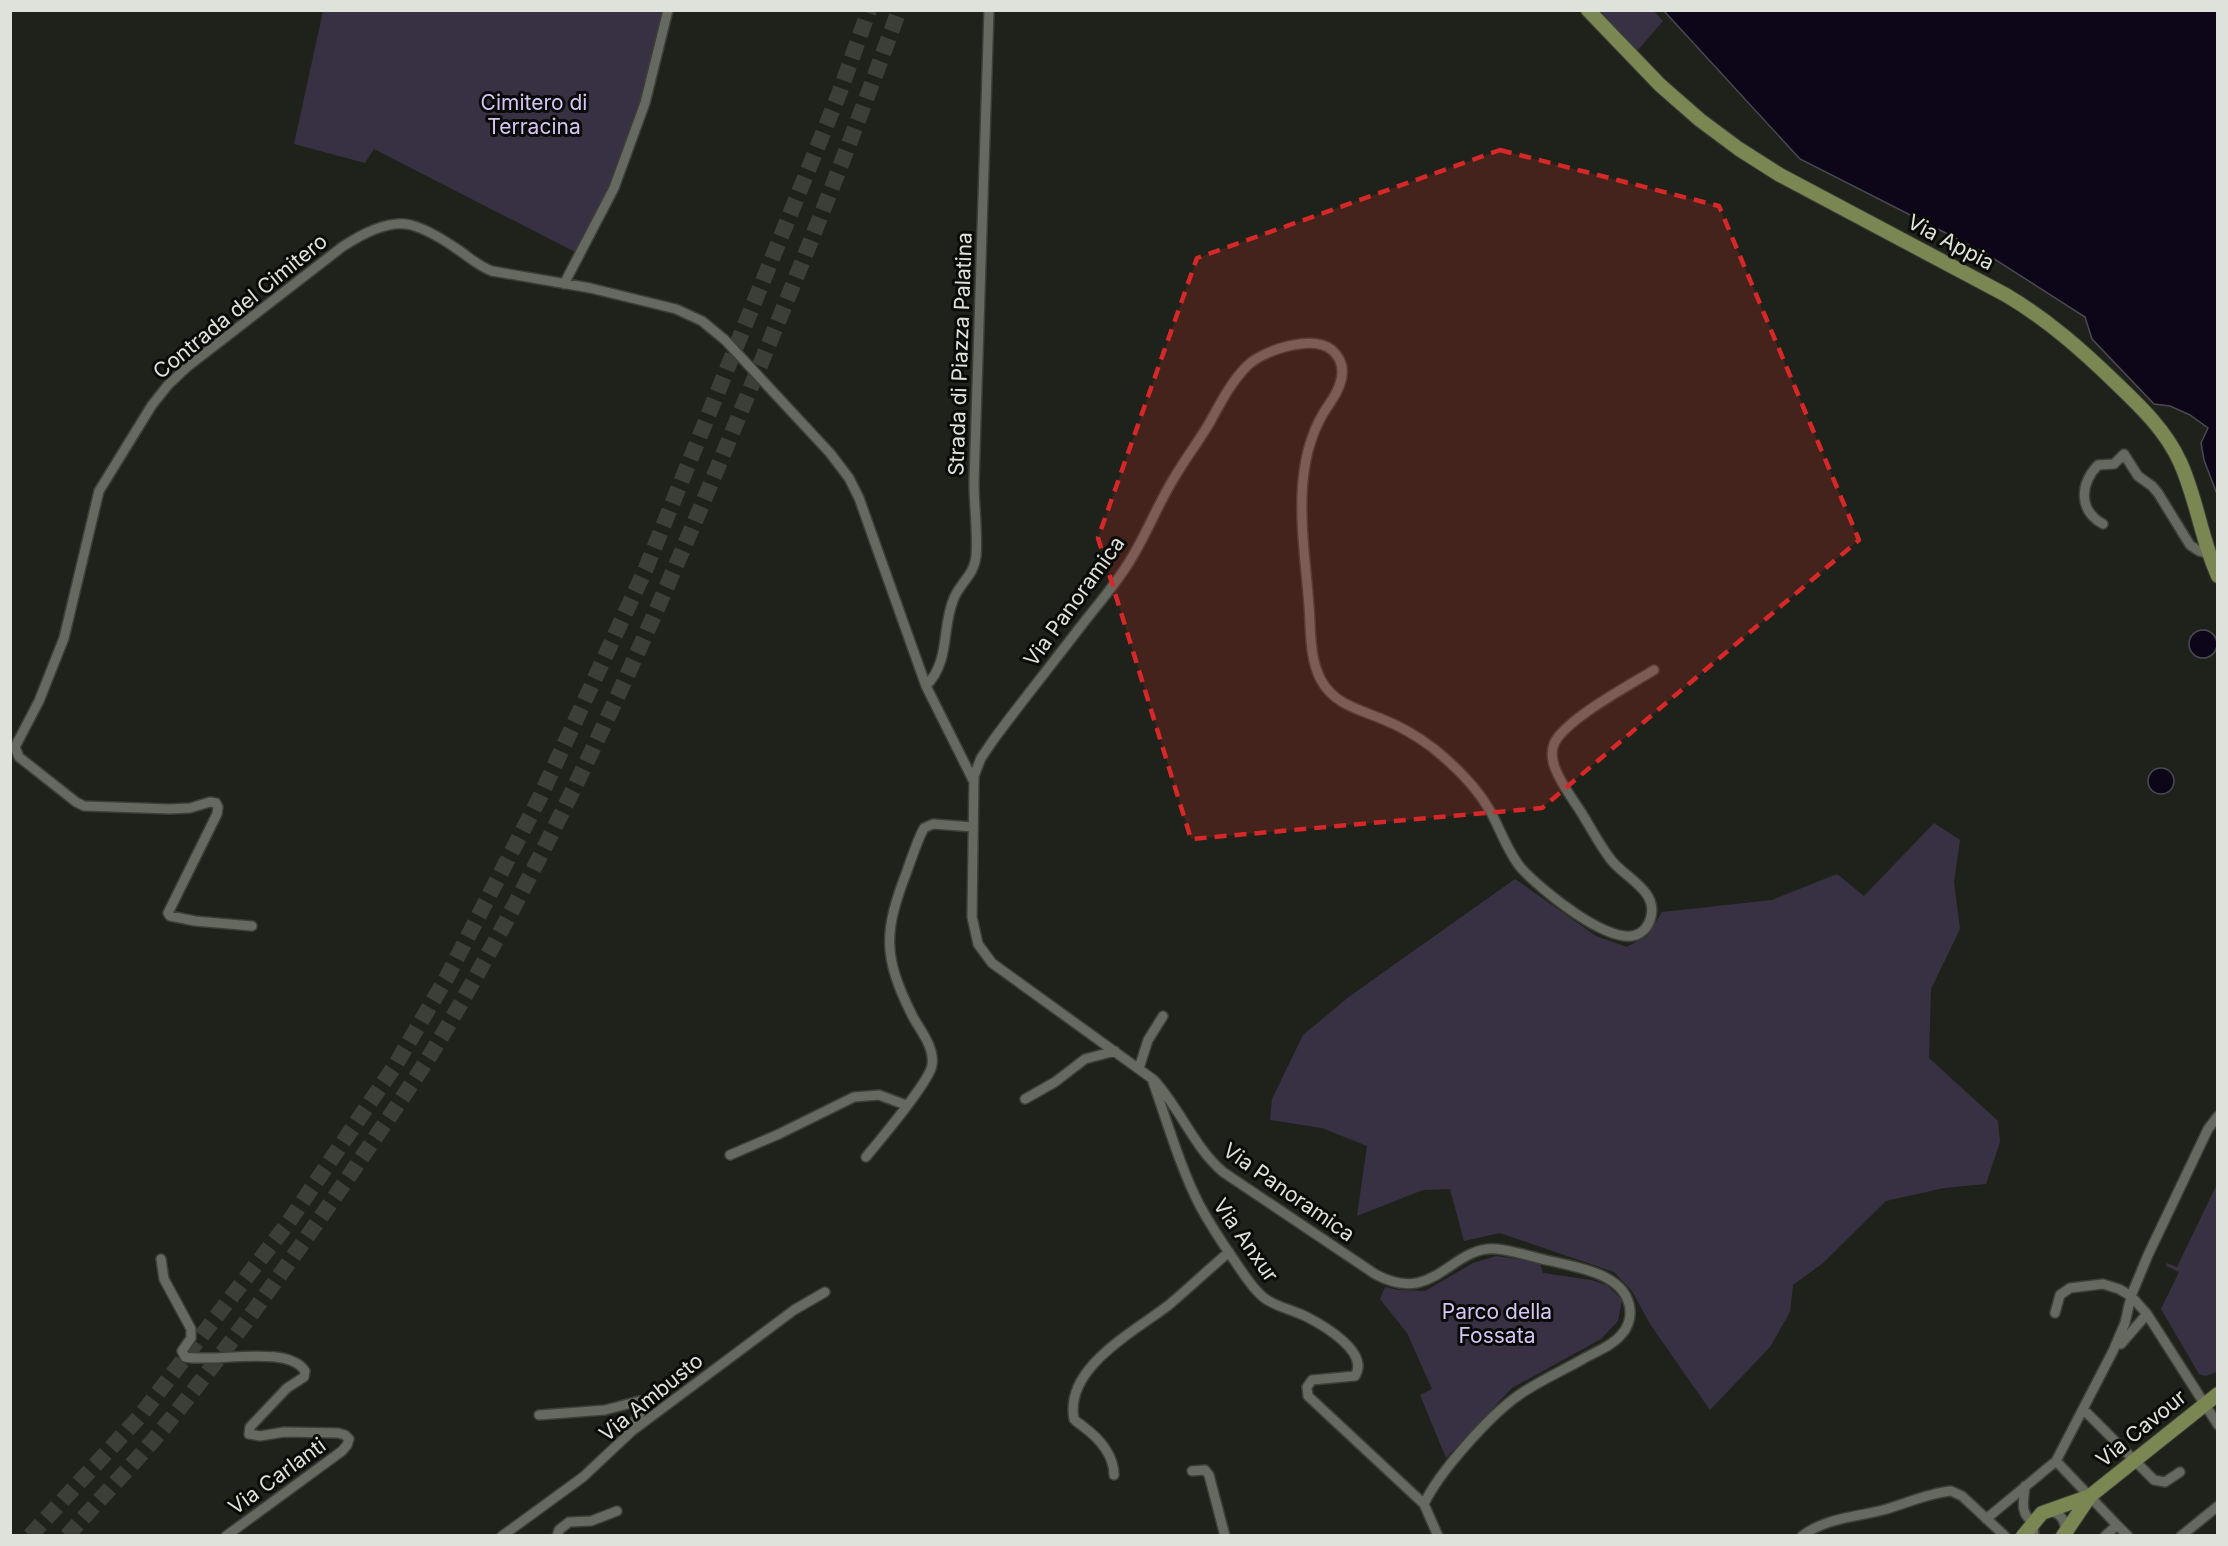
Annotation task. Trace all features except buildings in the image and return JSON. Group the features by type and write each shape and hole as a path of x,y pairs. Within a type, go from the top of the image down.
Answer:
{"main road":[{"name":"Via Appia","path":"1588,10 1660,85 1700,120 1739,149 1780,175 2012,299 2073,342 2146,413 2167,438 2186,478 2217,576"},
{"name":"Via Cavour","path":"2063,1535 2090,1496 2217,1394"},
{"name":"Via Cavour","path":"2046,1511 2090,1496"},
{"path":"2023,1536 2033,1529 2046,1511"}],"street":[{"path":"564,284 614,188 645,103 668,10"},
{"name":"Strada di Piazza Palatina","path":"926,686 937,673 943,659 952,600 972,572 976,558 974,487 989,10"},
{"name":"Contrada del Cimitero","path":"252,926 184,919 170,916 168,913 217,814 216,803 170,809 84,806 16,753 17,740 39,701 64,638 96,499 103,482 152,405 176,377 335,252 372,231 391,225 412,225 451,245 487,269 676,309 702,321 725,340 846,473 856,492 926,686 973,780"},
{"name":"Via Panoramica","path":"1424,1504 1445,1470 1508,1403 1526,1390 1621,1336 1630,1316 1625,1293 1614,1283 1587,1270 1498,1250 1483,1251 1467,1256 1426,1281 1405,1283 1383,1278 1218,1168 1202,1150 1169,1098 1151,1077 1004,972 980,949 973,925 973,780 979,763 991,744 1132,557 1171,484 1236,378 1257,357 1297,345 1313,344 1329,348 1339,360 1343,374 1339,389 1312,435 1302,484 1304,547 1314,658 1319,677 1329,692 1341,702 1403,729 1436,750 1480,795 1512,855 1523,870 1579,915 1607,933 1622,937 1635,936 1645,928 1652,911 1650,899 1641,887 1608,856 1556,771 1552,752 1557,739 1571,723 1654,670"},
{"path":"2103,524 2089,513 2084,500 2084,488 2098,465 2114,464 2124,454 2138,476 2155,490 2190,545 2209,554"},
{"path":"866,1157 929,1074 932,1058 929,1046 896,978 890,946 891,916 924,828 933,824 973,826"},
{"path":"1139,1068 1148,1040 1163,1016"},
{"path":"1025,1099 1047,1087 1088,1058 1115,1052"},
{"name":"Via Anxur","path":"1151,1077 1192,1189 1207,1219 1253,1286 1266,1299 1316,1322 1338,1337 1356,1354 1359,1365 1355,1376 1312,1380 1307,1387 1307,1394 1424,1504 1438,1536"},
{"path":"730,1155 788,1130 854,1097 879,1095 906,1105"},
{"path":"1986,1519 2056,1461 2109,1360 2126,1320 2131,1296 2154,1241 2210,1124 2217,1116"},
{"path":"1114,1475 1113,1463 1108,1452 1088,1430 1074,1419 1072,1405 1078,1386 1096,1361 1110,1348 1170,1304 1229,1252"},
{"name":"Via Carlanti","path":"161,1258 164,1279 191,1329 191,1338 183,1351 183,1356 188,1358 276,1358 298,1363 305,1371 304,1377 287,1388 249,1427 249,1434 260,1437 284,1432 338,1433 349,1439 348,1445 342,1451 226,1536"},
{"path":"2055,1313 2060,1295 2070,1288 2108,1285 2131,1296 2146,1314 2217,1425"},
{"name":"Via Ambusto","path":"502,1536 583,1477 621,1439 799,1307 825,1292"},
{"path":"2109,1360 2132,1328 2146,1314"},
{"path":"539,1415 605,1410 639,1401 644,1402 646,1406 644,1410 621,1439"},
{"path":"2083,1409 2152,1478 2165,1482 2180,1472"},
{"path":"2056,1461 2127,1536"},
{"path":"1192,1471 1204,1470 1209,1475 1225,1536"},
{"path":"2025,1486 2023,1511 2033,1529"},
{"path":"1802,1536 1818,1525 1884,1510 1948,1491 1959,1494 2005,1536"},
{"path":"2181,1536 2217,1506"},
{"path":"557,1536 561,1527 569,1522 596,1520 617,1511"},
{"path":"2046,1511 2056,1513 2063,1519 2065,1528 2063,1535"},
{"path":"2105,1536 2117,1525"}],"highlighted area":[{"path":"1500,150 1719,206 1859,540 1542,808 1191,839 1098,538 1197,258"}],"green space":[{"name":"Cimitero di Terracina","path":"323,11 667,11 650,94 635,145 612,202 583,256 374,149 365,163 294,144"},
{"path":"1597,11 1654,11 1663,21 1637,51"},
{"path":"1934,823 1960,840 1954,882 1960,929 1931,989 1929,1058 1998,1121 2000,1142 1986,1184 1944,1188 1886,1201 1823,1263 1793,1285 1790,1312 1770,1347 1710,1410 1650,1324 1632,1291 1614,1272 1500,1233 1464,1241 1450,1189 1423,1190 1357,1216 1367,1146 1322,1128 1270,1120 1272,1099 1303,1035 1350,996 1515,879 1596,936 1627,947 1647,936 1662,912 1772,900 1837,874 1864,896"},
{"path":"2217,1184 2217,1372 2206,1376 2199,1374 2161,1309 2179,1272 2166,1266 2167,1263 2177,1267"},
{"name":"Parco della Fossata","path":"1496,1256 1540,1263 1543,1273 1591,1280 1607,1285 1622,1300 1618,1321 1601,1339 1512,1388 1446,1458 1420,1395 1432,1389 1407,1333 1380,1299 1385,1287 1425,1291 1473,1263"}],"shaded area":[{"path":"1664,11 2217,11 2217,494 2204,460 2201,443 2208,428 2190,415 2170,406 2154,404 2092,339 2085,317 1985,253 1800,159"},
{"path":"2203,630 2213,634 2217,644 2213,654 2203,658 2193,654 2189,644 2193,634"},
{"path":"2161,768 2170,772 2174,781 2170,790 2161,794 2152,790 2148,781 2152,772"}],"tunnel":[{"path":"30,1536 141,1415 288,1223 396,1064 447,977 540,797 646,568 839,94 869,10"},
{"path":"67,1536 161,1431 284,1269 439,1041 491,948 531,874 606,722 675,567 802,262 899,10"}]}
